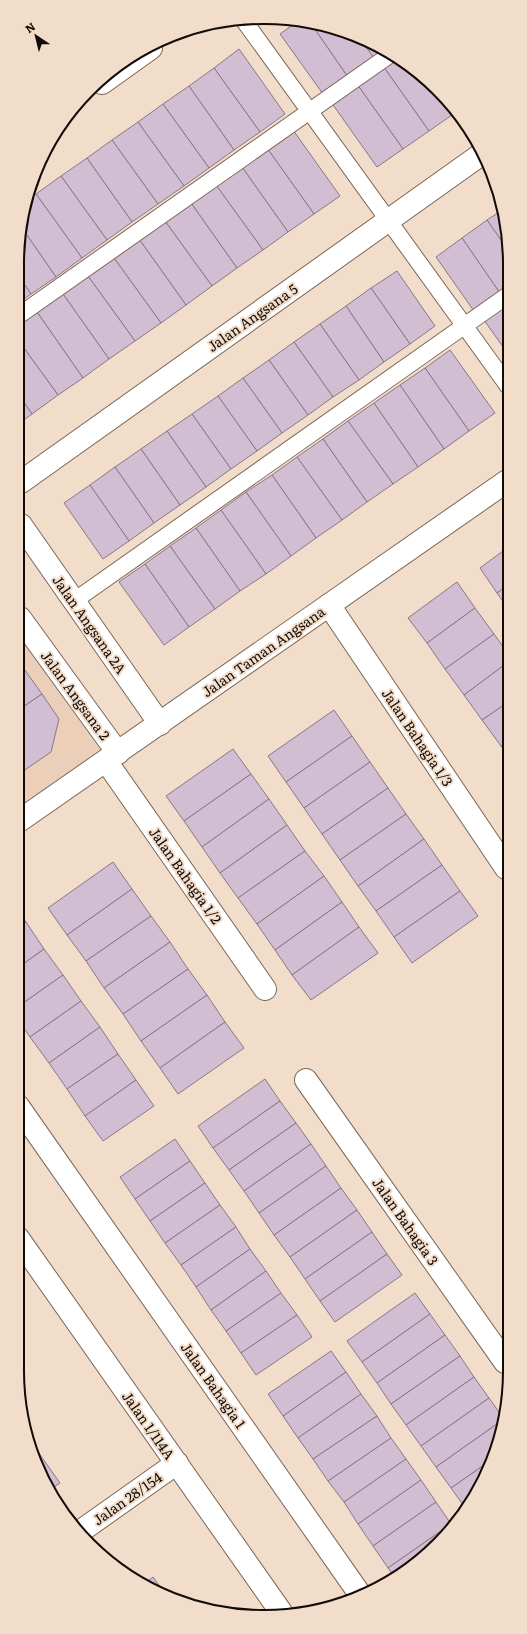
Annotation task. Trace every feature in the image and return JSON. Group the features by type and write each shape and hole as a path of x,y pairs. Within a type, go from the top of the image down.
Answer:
{"street":[{"name":"Jalan Angsana 5","path":"24,480 477,157"},
{"name":"Jalan Taman Angsana","path":"24,818 503,484"},
{"name":"Jalan Angsana 2A","path":"24,531 160,724"},
{"name":"Jalan Bahagia 1/3","path":"329,605 503,864"},
{"name":"Jalan Angsana 2","path":"24,624 112,757"},
{"name":"Jalan Bahagia 1/2","path":"112,757 265,989"},
{"name":"Jalan Bahagia 3","path":"306,1080 503,1353"},
{"name":"Jalan Bahagia 1","path":"24,1115 357,1591"},
{"name":"Jalan 1/114A","path":"24,1247 279,1609"},
{"name":"Jalan 28/154","path":"84,1529 177,1464"}],"lane":[{"path":"247,25 503,379"},
{"path":"24,312 386,58"},
{"path":"74,601 503,299"}],"shaded area":[{"path":"24,643 100,749 24,803"}],"building":[{"path":"292,26 316,30 348,77 323,94 280,34"},
{"path":"316,30 355,42 367,48 374,58 348,77"},
{"path":"367,48 380,54 374,58"},
{"path":"239,49 285,114 260,132 214,68"},
{"path":"391,61 397,64 433,94 452,115 429,131 383,66"},
{"path":"383,66 429,131 403,149 357,84"},
{"path":"214,68 260,132 234,150 189,86"},
{"path":"357,84 403,149 377,167 331,102"},
{"path":"189,86 234,150 209,168 163,104"},
{"path":"163,104 209,168 184,186 138,122"},
{"path":"138,122 184,186 158,204 112,140"},
{"path":"293,130 340,196 314,214 267,148"},
{"path":"112,140 158,204 132,222 87,158"},
{"path":"267,148 314,214 288,232 242,167"},
{"path":"87,158 132,222 107,240 61,176"},
{"path":"242,167 288,232 263,250 216,185"},
{"path":"61,176 107,240 82,258 36,194"},
{"path":"216,185 263,250 237,268 191,203"},
{"path":"36,194 82,258 56,277 26,234 34,195"},
{"path":"191,203 237,268 212,286 165,221"},
{"path":"497,213 502,241 487,220"},
{"path":"487,220 502,241 503,295 502,296 462,238"},
{"path":"165,221 212,286 186,305 139,239"},
{"path":"26,234 56,277 31,294 24,284"},
{"path":"462,238 502,296 476,314 436,257"},
{"path":"139,239 186,305 161,323 114,258"},
{"path":"114,258 161,323 135,341 88,276"},
{"path":"397,271 435,326 410,344 371,288"},
{"path":"88,276 135,341 109,359 63,294"},
{"path":"24,284 31,294 24,299"},
{"path":"371,288 410,344 384,362 346,306"},
{"path":"63,294 109,359 83,378 37,312"},
{"path":"346,306 384,362 359,380 320,324"},
{"path":"503,307 503,347 484,320"},
{"path":"37,312 83,378 58,395 24,348 24,321"},
{"path":"320,324 359,380 333,397 294,342"},
{"path":"294,342 333,397 308,415 269,360"},
{"path":"24,348 58,395 32,414 24,402"},
{"path":"450,350 495,413 469,431 425,368"},
{"path":"269,360 308,415 282,433 243,378"},
{"path":"425,368 469,431 444,449 400,385"},
{"path":"243,378 282,433 257,451 218,396"},
{"path":"400,385 444,449 418,467 374,403"},
{"path":"218,396 257,451 231,469 192,414"},
{"path":"24,402 32,414 24,420"},
{"path":"374,403 418,467 393,484 348,421"},
{"path":"192,414 231,469 206,487 167,431"},
{"path":"348,421 393,484 367,502 323,439"},
{"path":"167,431 206,487 180,505 141,449"},
{"path":"323,439 367,502 342,520 297,457"},
{"path":"141,449 180,505 154,523 115,467"},
{"path":"297,457 342,520 316,538 272,475"},
{"path":"115,467 154,523 129,541 90,485"},
{"path":"272,475 316,538 291,556 246,492"},
{"path":"90,485 129,541 103,559 64,503"},
{"path":"246,492 291,556 266,574 221,510"},
{"path":"221,510 266,574 240,591 196,528"},
{"path":"196,528 240,591 215,609 170,546"},
{"path":"170,546 215,609 189,627 145,564"},
{"path":"503,551 503,589 497,593 480,568"},
{"path":"145,564 189,627 164,645 119,582"},
{"path":"457,582 475,608 427,643 408,618"},
{"path":"503,589 503,601 497,593"},
{"path":"475,608 494,634 445,669 427,643"},
{"path":"494,634 503,646 503,666 464,695 445,669"},
{"path":"503,666 503,706 482,720 464,695"},
{"path":"24,669 42,694 24,706"},
{"path":"42,694 59,719 51,752 24,771 24,706"},
{"path":"503,706 503,745 501,746 482,720"},
{"path":"334,710 352,736 286,782 268,756"},
{"path":"352,736 370,762 304,808 286,782"},
{"path":"233,749 251,774 184,821 166,796"},
{"path":"370,762 388,788 322,834 304,808"},
{"path":"251,774 269,799 202,847 184,821"},
{"path":"388,788 406,814 340,860 322,834"},
{"path":"269,799 287,825 220,873 202,847"},
{"path":"406,814 424,839 358,886 340,860"},
{"path":"287,825 305,851 238,898 220,873"},
{"path":"424,839 442,865 376,911 358,886"},
{"path":"305,851 324,876 257,924 238,898"},
{"path":"113,862 132,889 67,935 48,908"},
{"path":"442,865 460,891 394,937 376,911"},
{"path":"324,876 342,902 275,950 257,924"},
{"path":"132,889 151,916 86,961 67,935"},
{"path":"460,891 478,916 412,963 394,937"},
{"path":"342,902 359,927 292,975 275,950"},
{"path":"151,916 170,942 104,988 86,961"},
{"path":"26,922 44,949 24,963 24,923"},
{"path":"359,927 378,953 311,1000 292,975"},
{"path":"170,942 188,969 123,1014 104,988"},
{"path":"44,949 63,975 24,1002 24,963"},
{"path":"188,969 207,995 141,1041 123,1014"},
{"path":"63,975 81,1001 30,1037 24,1028 24,1002"},
{"path":"207,995 225,1022 160,1068 141,1041"},
{"path":"81,1001 100,1027 49,1063 30,1037"},
{"path":"225,1022 244,1048 178,1094 160,1068"},
{"path":"100,1027 118,1054 67,1089 49,1063"},
{"path":"118,1054 136,1080 85,1116 67,1089"},
{"path":"265,1079 280,1101 213,1148 198,1126"},
{"path":"136,1080 154,1106 103,1141 85,1116"},
{"path":"280,1101 296,1123 229,1170 213,1148"},
{"path":"296,1123 311,1144 244,1191 229,1170"},
{"path":"175,1139 190,1161 135,1199 120,1177"},
{"path":"311,1144 326,1166 259,1213 244,1191"},
{"path":"190,1161 205,1183 150,1221 135,1199"},
{"path":"326,1166 341,1188 274,1235 259,1213"},
{"path":"205,1183 220,1205 165,1243 150,1221"},
{"path":"341,1188 357,1210 290,1257 274,1235"},
{"path":"220,1205 236,1227 181,1265 165,1243"},
{"path":"357,1210 372,1232 305,1279 290,1257"},
{"path":"236,1227 250,1249 196,1287 181,1265"},
{"path":"372,1232 387,1254 320,1301 305,1279"},
{"path":"250,1249 266,1271 211,1310 196,1287"},
{"path":"387,1254 402,1275 335,1322 320,1301"},
{"path":"266,1271 281,1293 226,1331 211,1310"},
{"path":"281,1293 297,1315 241,1353 226,1331"},
{"path":"415,1293 430,1314 362,1362 347,1341"},
{"path":"430,1314 445,1335 377,1383 362,1362"},
{"path":"297,1315 312,1337 256,1375 241,1353"},
{"path":"445,1335 460,1356 391,1404 377,1383"},
{"path":"331,1351 346,1372 283,1416 268,1394"},
{"path":"460,1356 474,1377 406,1425 391,1404"},
{"path":"346,1372 361,1394 298,1438 283,1416"},
{"path":"474,1377 489,1398 421,1446 406,1425"},
{"path":"361,1394 377,1416 313,1459 298,1438"},
{"path":"489,1398 499,1412 497,1424 436,1467 421,1446"},
{"path":"377,1416 391,1438 328,1481 313,1459"},
{"path":"497,1424 483,1466 451,1488 436,1467"},
{"path":"391,1438 406,1459 344,1502 328,1481"},
{"path":"39,1454 60,1483 54,1487"},
{"path":"406,1459 421,1480 358,1524 344,1502"},
{"path":"483,1466 463,1504 451,1488"},
{"path":"421,1480 436,1502 373,1546 358,1524"},
{"path":"436,1502 449,1522 442,1530 388,1568 373,1546"},
{"path":"442,1530 421,1551 397,1570 392,1573 388,1568"},
{"path":"153,1577 159,1586 158,1585 149,1580"}]}
